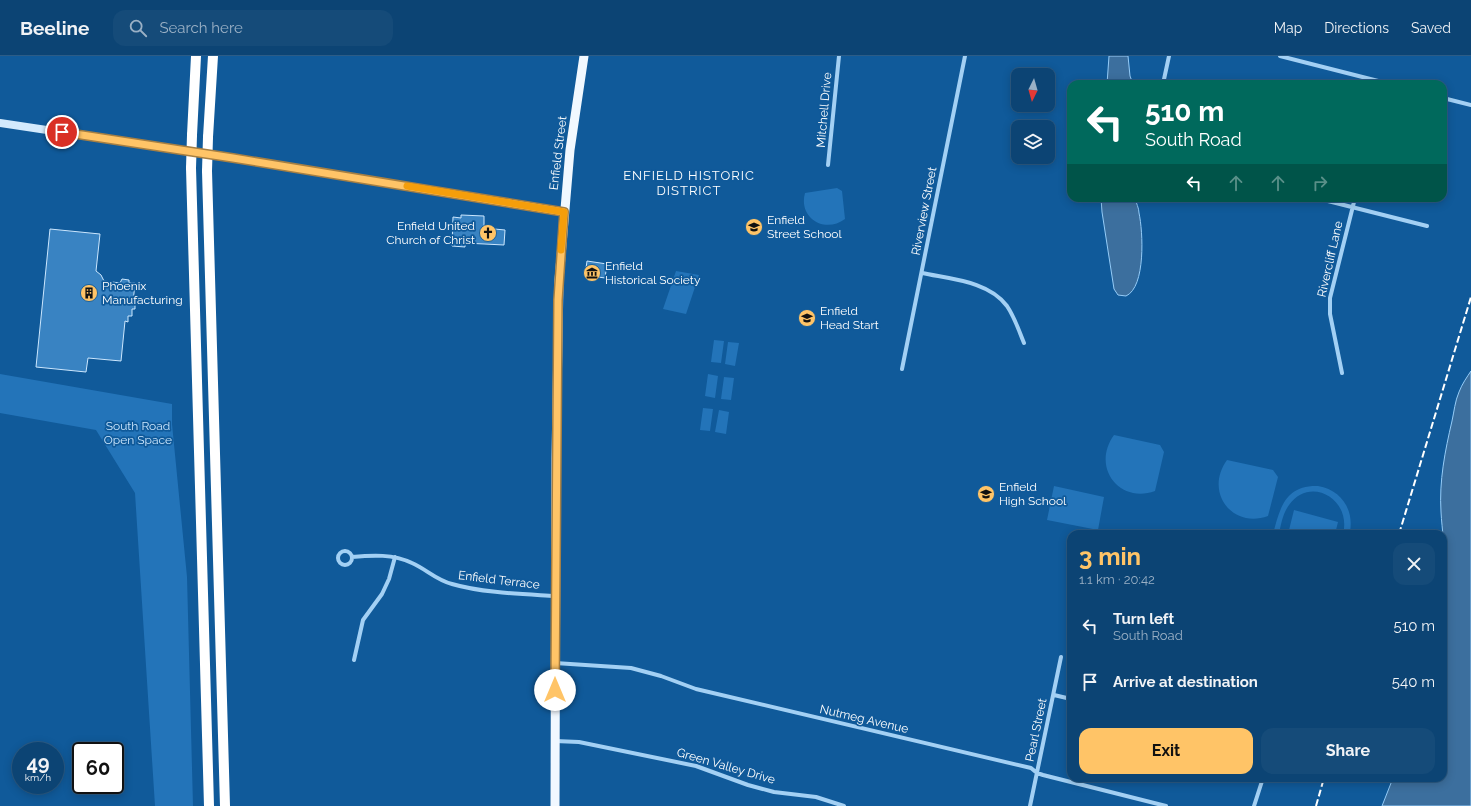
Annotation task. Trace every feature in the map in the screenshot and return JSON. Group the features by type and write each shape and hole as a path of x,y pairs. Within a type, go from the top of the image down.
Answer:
{"highway":[{"path":"196,56 191,168 209,806"},
{"path":"213,56 208,137 208,171 225,806"}],"main road":[{"name":"Enfield Street","path":"555,806 555,596 558,300 570,150 584,56"},
{"path":"0,123 241,159 564,212"}],"street":[{"name":"Mitchell Drive","path":"828,165 838,56"},
{"name":"Riverview Street","path":"902,369 965,56"},
{"path":"1164,80 1169,56"},
{"path":"1280,56 1373,80"},
{"path":"1447,99 1471,105"},
{"path":"1332,202 1427,226"},
{"name":"Rivercliff Lane","path":"1342,372 1330,314 1330,298 1354,202"},
{"path":"922,273 984,288 996,295 1007,306 1016,322 1024,343"},
{"name":"Enfield Terrace","path":"352,557 395,557 413,563 434,577 452,584 519,594 555,596"},
{"path":"354,660 363,620 382,594 389,579 395,557"},
{"name":"Pearl Street","path":"1030,806 1061,657"},
{"name":"Nutmeg Avenue","path":"555,664 631,668 661,676 696,690 1031,768 1037,773 1067,781"},
{"path":"1054,694 1067,698"},
{"name":"Green Valley Drive","path":"555,741 579,742 696,766 748,785 774,792 816,797 844,806"},
{"name":"Nutmeg Avenue","path":"1072,782 1166,806"},
{"path":"1254,806 1262,782"}],"green space":[{"path":"837,188 842,191 845,219 829,225 815,221 805,210 805,193"},
{"path":"676,271 699,275 686,314 663,309"},
{"path":"714,340 724,341 721,363 711,362"},
{"path":"728,342 739,343 735,366 725,364"},
{"name":"South Road Open Space","path":"0,374 172,404 172,424 187,577 193,806 155,806 135,493 96,430 0,413"},
{"path":"708,374 718,376 715,398 705,396"},
{"path":"724,377 734,378 731,400 721,399"},
{"path":"703,408 713,409 710,431 700,430"},
{"path":"719,410 729,412 726,434 715,432"},
{"path":"1114,435 1160,445 1164,452 1155,491 1142,494 1130,492 1120,487 1112,480 1107,470 1106,459 1108,447"},
{"path":"1227,460 1273,470 1278,477 1268,516 1255,519 1243,517 1233,512 1225,505 1220,495 1219,484 1221,472"},
{"path":"1054,486 1104,497 1098,530 1047,520"},
{"path":"1318,486 1326,488 1339,496 1348,508 1351,524 1350,530 1343,530 1344,521 1341,510 1335,502 1327,495 1318,492 1308,492 1298,496 1289,505 1282,519 1280,530 1274,530 1278,515 1286,500 1298,489"},
{"path":"1294,510 1338,522 1336,530 1289,530"}],"shaded area":[{"path":"1109,56 1128,56 1132,80 1107,80"},
{"path":"1101,202 1136,202 1139,209 1142,258 1137,282 1132,291 1126,296 1118,295 1114,289"},
{"path":"1471,371 1471,806 1382,806 1391,782 1447,782 1447,530 1443,530 1441,489 1445,455 1456,403 1462,386"}],"building":[{"name":"Enfield United Church of Christ","path":"461,215 484,216 484,228 505,230 504,245 465,243 465,247 452,246 453,217 461,218"},
{"name":"Phoenix Manufacturing","path":"50,229 100,234 96,271 101,275 104,281 120,283 122,279 129,280 129,283 135,283 133,303 135,304 135,309 132,309 132,316 128,316 128,322 125,321 121,361 88,358 86,372 36,367"},
{"path":"587,261 607,264 605,278 585,275"}],"railway":[{"path":"1400,530 1471,297"},
{"path":"1316,806 1323,782"}],"slow traffic":[{"path":"407,186 564,212 561,250"}],"place":[{"name":"Enfield Street School","path":"754,227"},
{"name":"Enfield United Church of Christ","path":"488,233"},
{"name":"Enfield Historical Society","path":"592,273"},
{"name":"Phoenix Manufacturing","path":"89,293"},
{"name":"Enfield Head Start","path":"807,318"},
{"name":"Enfield High School","path":"986,494"}],"district":[{"name":"ENFIELD HISTORIC DISTRICT","path":"689,182"}],"route":[{"path":"62,132 233,158 564,212 558,300 555,690"}]}
